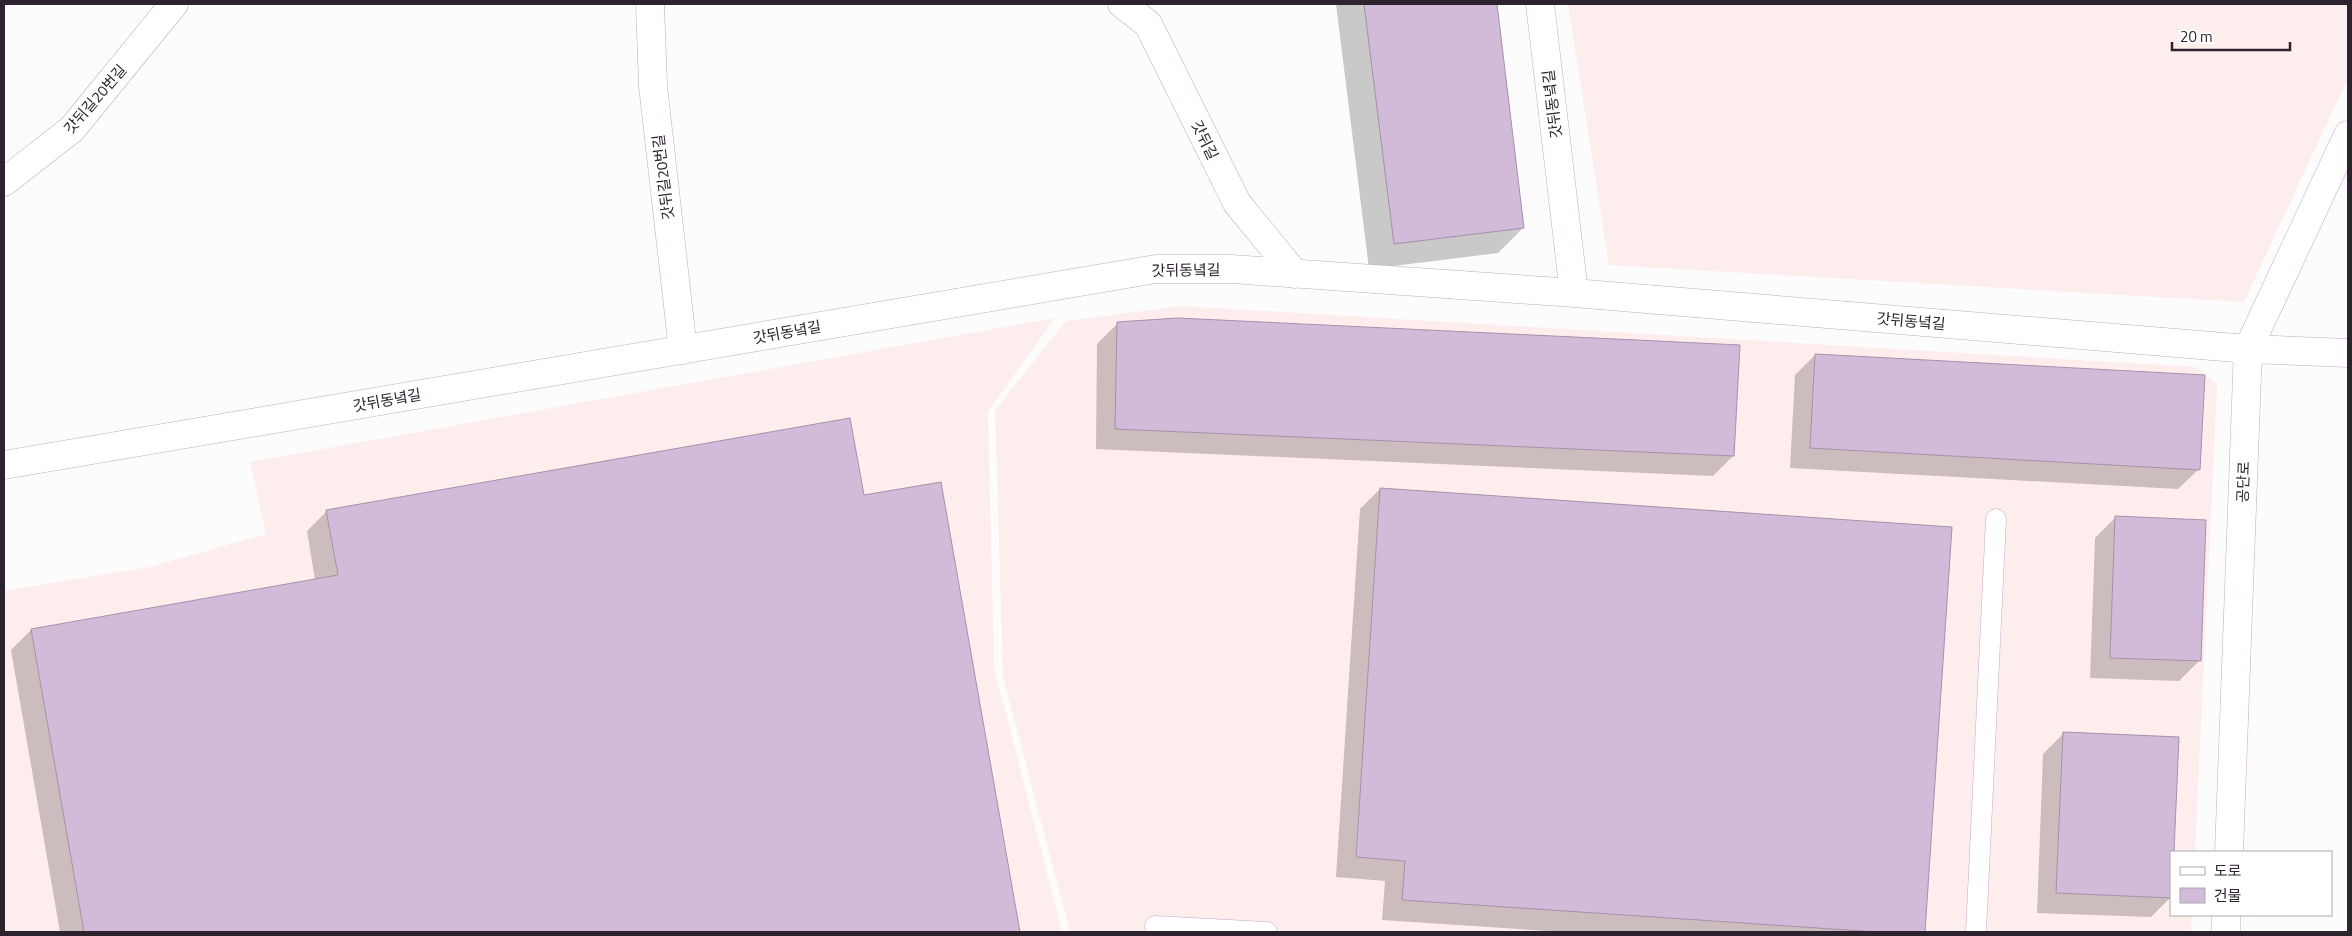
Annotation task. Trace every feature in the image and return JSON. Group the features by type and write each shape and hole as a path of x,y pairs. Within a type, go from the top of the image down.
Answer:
{"street":[{"name":"갓뒤길20번길","path":"4,182 72,128 174,4"},
{"name":"갓뒤길20번길","path":"650,4 653,86 683,350"},
{"name":"갓뒤길","path":"1122,4 1148,24 1236,203 1295,274"},
{"name":"갓뒤동녘길","path":"1540,4 1574,294"},
{"name":"공단로","path":"2229,851 2248,349 2348,135"},
{"name":"갓뒤동녘길","path":"4,465 1156,269 1231,269 1574,294 2248,349 2348,353"},
{"path":"2226,916 2226,932"}],"lane":[{"path":"1976,932 1996,519"},
{"path":"1155,926 1267,932"}],"shaded area":[{"path":"1568,4 2348,4 2348,78 2244,302 1609,265"},
{"path":"1181,306 2196,367 2217,385 2195,851 2170,851 2170,916 2192,916 2191,932 1070,932 1003,677 995,410 1066,321"},
{"path":"1055,318 988,412 994,667 1062,932 4,932 4,591 150,567 266,534 250,462"}],"building":[{"path":"1364,4 1497,4 1524,228 1394,244"},
{"path":"1178,318 1740,345 1734,456 1115,429 1117,322"},
{"path":"1815,354 2205,375 2200,470 1810,448"},
{"path":"850,418 864,495 941,482 1020,932 84,932 31,629 338,575 326,510"},
{"path":"1380,488 1952,527 1925,932 1877,932 1402,900 1405,861 1356,857"},
{"path":"2115,516 2206,520 2201,661 2110,658"},
{"path":"2063,732 2179,737 2174,851 2170,851 2170,898 2056,893"}]}
